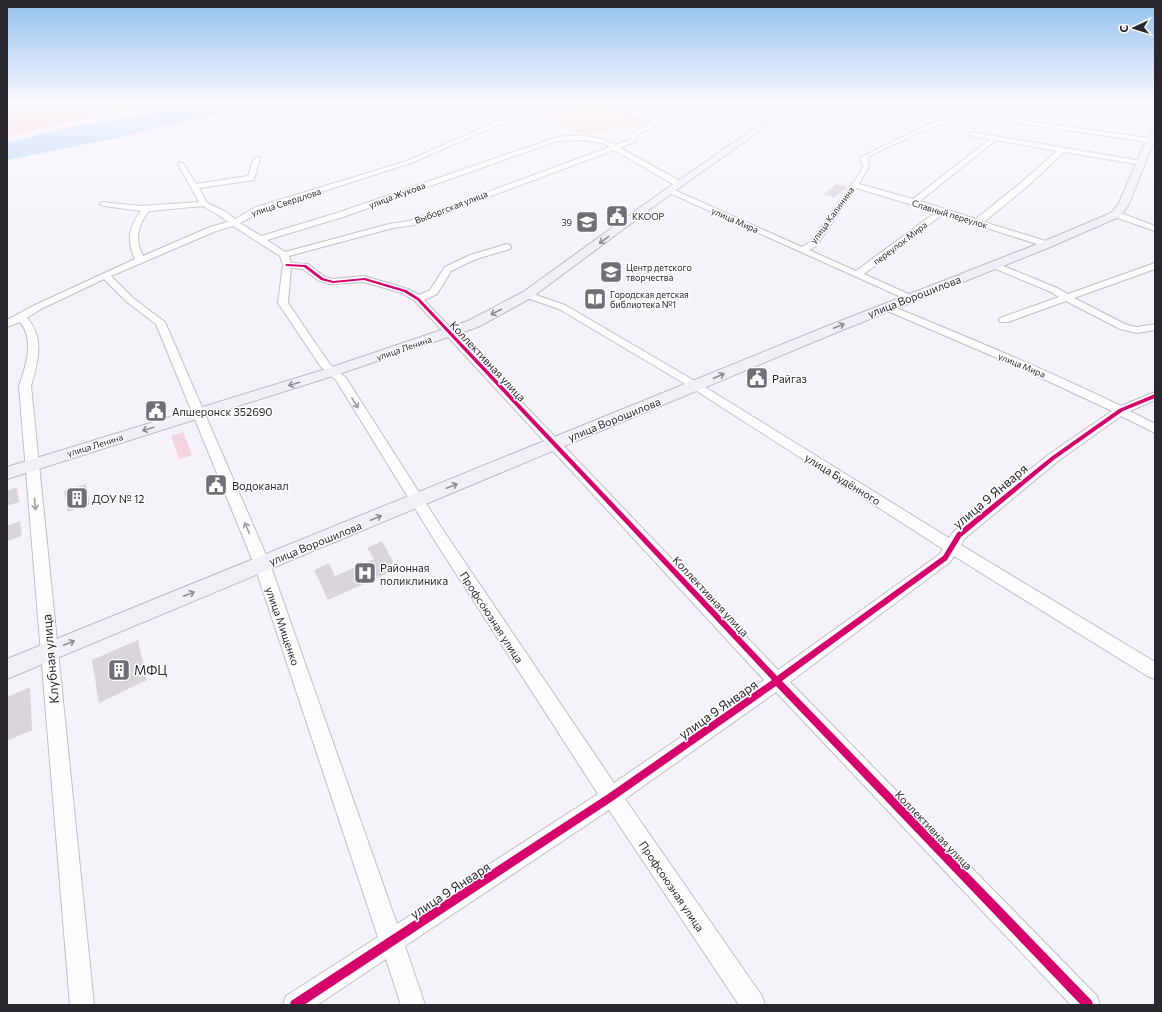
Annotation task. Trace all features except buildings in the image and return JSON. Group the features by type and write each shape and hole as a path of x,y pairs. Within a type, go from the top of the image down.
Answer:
{"main road":[{"name":"улица Ленина","path":"7,473 332,372 473,324 527,295 669,191 728,150"},
{"path":"1116,214 1123,206 1148,150"},
{"name":"улица Ворошилова","path":"7,668 886,307 1046,244 1116,214"}],"street":[{"name":"улица Свердлова","path":"7,324 38,307 140,260 213,229 234,223 259,209 329,189 409,162 436,150"},
{"name":"улица Жукова","path":"260,239 340,215 522,150"},
{"name":"Выборгская улица","path":"284,255 392,226 410,223 605,150"},
{"path":"619,150 680,184"},
{"name":"улица Калинина","path":"803,250 813,244 854,186 866,166 863,158 877,150"},
{"path":"914,202 980,150"},
{"path":"978,222 1027,182 1062,150"},
{"path":"1063,150 1142,163"},
{"path":"194,187 251,178 257,158"},
{"path":"181,164 204,204 223,214 234,223 284,255"},
{"name":"Славный переулок","path":"854,186 914,202 1046,244"},
{"name":"улица Мира","path":"669,191 910,298"},
{"path":"104,204 122,208 146,209 204,204"},
{"path":"140,260 135,251 132,233 146,209"},
{"name":"переулок Мира","path":"858,274 883,254 942,212"},
{"path":"1116,214 1155,229"},
{"path":"418,300 434,292 448,269 472,257 507,247"},
{"name":"Профсоюзная улица","path":"284,255 287,265 283,303 325,365 340,378 416,501 611,797 753,1005"},
{"name":"Коллективная улица","path":"287,265 305,266 322,279 333,282 364,279 404,291 418,300 777,681 1088,1005"},
{"path":"994,265 1068,297 1074,302 1124,327 1137,330 1155,327"},
{"path":"1004,320 1155,266"},
{"name":"улица Мищенко","path":"105,276 111,280 130,300 160,322 262,564 391,942 414,1005"},
{"name":"улица Будённого","path":"527,295 562,307 696,386 952,547 1155,671"},
{"name":"улица Мира","path":"886,307 1054,378 1121,410 1155,429"},
{"name":"Клубная улица","path":"21,317 29,324 34,338 33,358 25,386 82,1005"},
{"name":"улица 9 Января","path":"295,1005 611,797 777,681 944,558 959,535 1053,458 1121,410 1155,396"}],"shaded area":[{"path":"183,432 192,455 179,459 171,436"}],"water":[{"path":"7,150 55,150 7,160"}],"cycle path":[{"path":"287,265 305,266 322,279 333,282 364,279 405,291 418,299 777,681 1088,1005"},
{"path":"295,1005 611,797 777,681 945,558 959,535 1053,458 1121,410 1155,396"}],"place":[{"name":"ККООР","path":"617,216"},
{"name":"39","path":"587,222"},
{"name":"Центр детского творчества","path":"611,272"},
{"name":"Городская детская библиотека №1","path":"595,299"},
{"name":"Райгаз","path":"757,378"},
{"name":"Апшеронск 352690","path":"156,411"},
{"name":"Водоканал","path":"216,485"},
{"name":"ДОУ № 12","path":"77,498"},
{"name":"Районная поликлиника","path":"365,573"},
{"name":"МФЦ","path":"119,670"}]}
